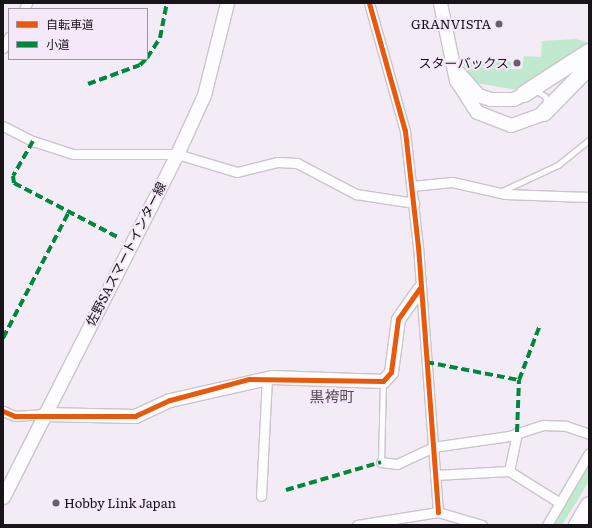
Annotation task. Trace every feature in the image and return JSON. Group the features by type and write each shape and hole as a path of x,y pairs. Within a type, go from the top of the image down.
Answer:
{"highway":[{"path":"528,93 589,52"},
{"path":"544,113 589,66"},
{"path":"577,525 589,505"}],"main road":[{"name":"佐野SAスマートインター線","path":"3,497 177,154 204,95 227,3"},
{"path":"440,3 454,67 462,93 487,118 511,125 544,113"},
{"path":"454,67 468,86 484,97 503,100 528,93"},
{"path":"44,414 135,416 170,400 267,378 383,381 391,372 398,319 419,289"}],"street":[{"path":"369,3 405,131 414,203 419,289 438,512"},
{"path":"3,48 8,39"},
{"path":"3,126 33,141 73,154 177,154 237,172 277,162 297,164 356,194 414,203"},
{"path":"412,186 452,182 500,192 589,197"},
{"path":"261,496 267,378"},
{"path":"3,411 15,416 44,414"},
{"path":"381,462 397,464 433,447 557,425 589,434"},
{"path":"509,471 517,432"},
{"path":"547,525 589,452"},
{"path":"435,475 509,471 560,503"},
{"path":"357,525 438,512 482,525"}],"lane":[{"path":"528,93 545,96 548,104 544,113"},
{"path":"500,192 558,165 589,140"},
{"path":"381,462 383,381"}],"green space":[{"path":"576,39 589,43 581,52 517,90 476,83 461,61 511,62 511,69 522,69 524,56 541,57 542,41"},
{"path":"589,458 589,481 577,501 562,525 548,525"}],"marked path":[{"path":"148,56 160,38 167,3"},
{"path":"88,84 140,65 145,60"},
{"path":"33,141 13,176 14,183 119,238"},
{"path":"3,338 69,212"},
{"path":"517,432 519,380 540,325"},
{"path":"426,362 519,380"},
{"path":"286,490 381,462"}],"cycle path":[{"path":"369,3 405,131 418,246 438,512"},
{"path":"3,411 15,416 135,416 170,400 249,379 383,381 391,372 398,319 419,289"}],"place":[{"name":"GRANVISTA","path":"499,24"},
{"name":"スターバックス","path":"517,63"},
{"name":"Hobby Link Japan","path":"56,503"}],"district":[{"name":"黒袴町","path":"332,396"}]}
